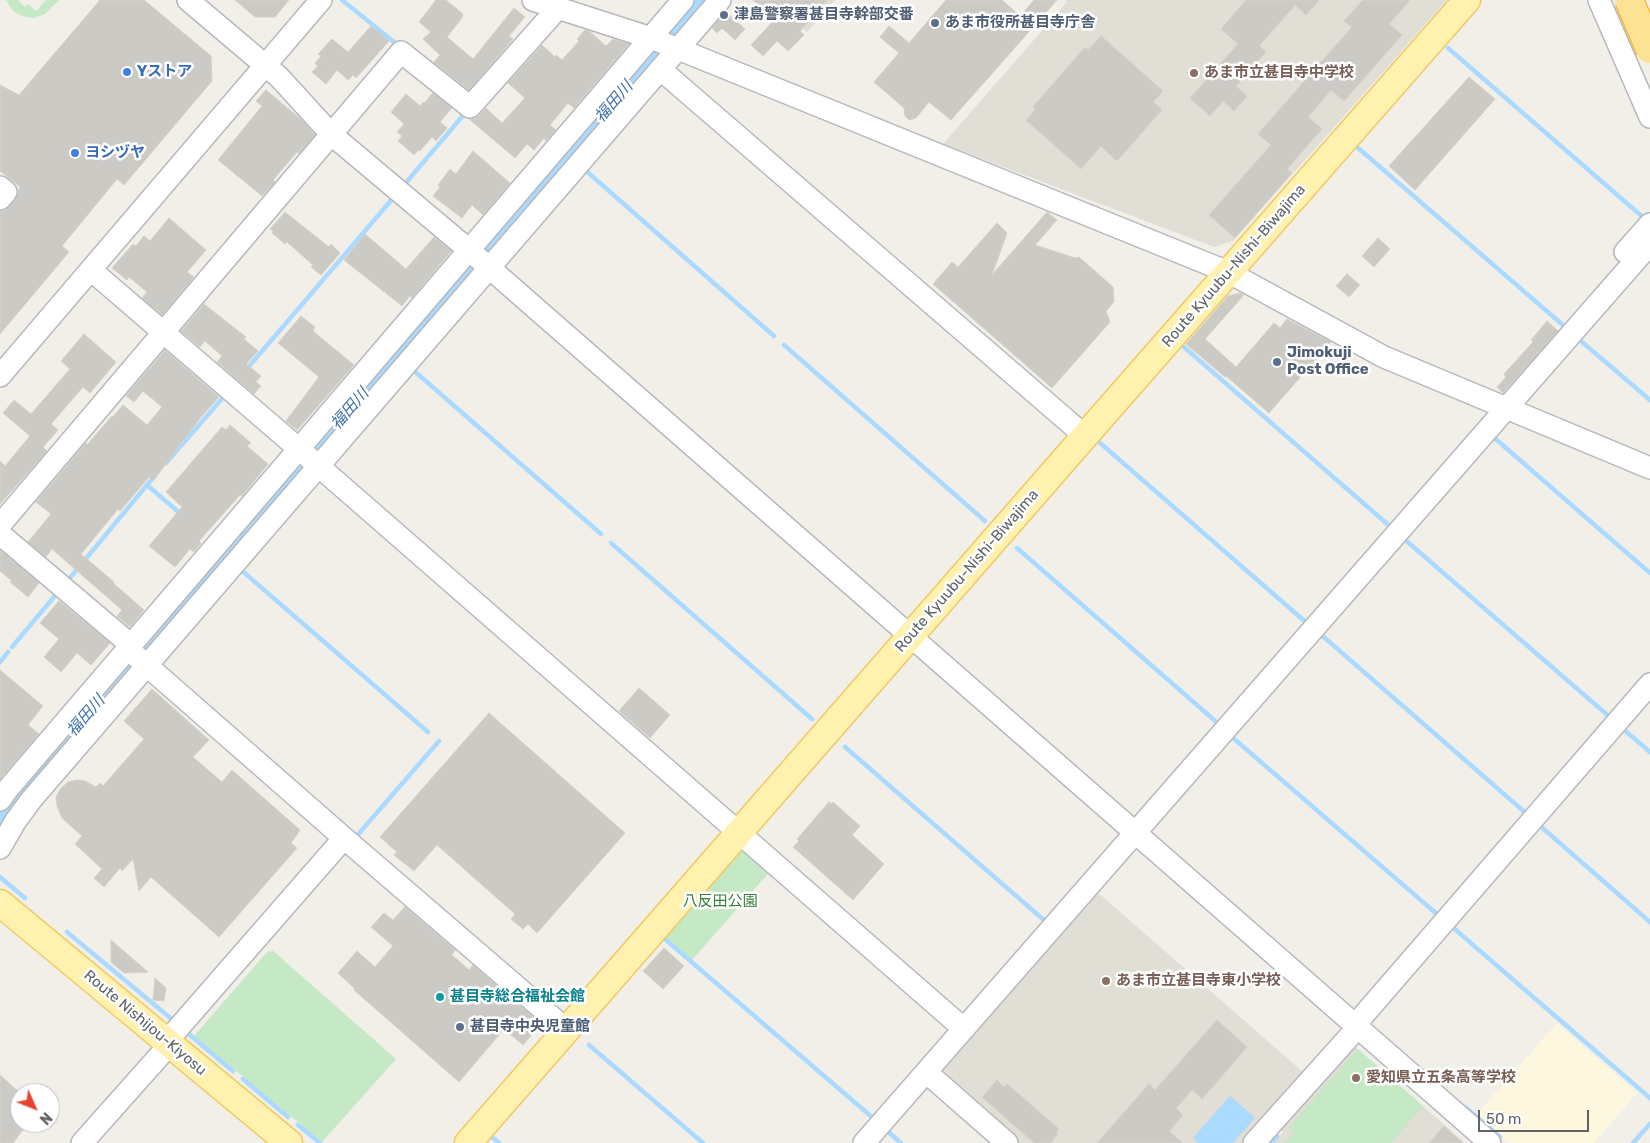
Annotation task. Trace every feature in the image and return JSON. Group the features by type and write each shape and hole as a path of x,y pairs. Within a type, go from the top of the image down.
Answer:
{"highway":[{"path":"1629,0 1650,49"}],"main road":[{"name":"Route Kyuubu-Nishi-Biwajima","path":"468,1143 1467,0"},
{"name":"Route Nishijou-Kiyosu","path":"0,904 289,1143"}],"street":[{"path":"188,0 279,77 332,135 469,250 1490,1143"},
{"path":"1,374 321,0"},
{"path":"533,0 651,38 947,156 1228,272 1384,357 1650,468"},
{"path":"0,848 15,822 136,655 299,449 684,0"},
{"path":"2,791 136,655 317,465 660,69 675,48 720,0"},
{"path":"1599,0 1650,117"},
{"path":"0,525 401,52 470,107 558,8"},
{"path":"1628,68 1650,33"},
{"path":"660,69 1084,436"},
{"path":"0,188 6,192 0,199"},
{"path":"1574,330 1594,286 1650,224"},
{"path":"864,1143 1650,244"},
{"path":"1574,330 1616,300 1650,263"},
{"path":"91,270 964,1028"},
{"path":"0,534 344,838 567,1030"},
{"path":"1254,1143 1650,684"},
{"path":"82,1143 344,838"},
{"path":"926,1072 1007,1143"}],"shaded area":[{"path":"776,0 835,0 807,32 780,11"},
{"name":"あま市立甚目寺中学校","path":"1065,0 1447,0 1233,241 1214,247 943,144 1067,2"},
{"name":"あま市立甚目寺東小学校","path":"1095,890 1303,1072 1303,1078 1246,1143 1014,1143 937,1075"},
{"path":"1557,1023 1637,1093 1594,1143 1510,1143 1477,1114"},
{"name":"愛知県立五条高等学校","path":"1352,1044 1465,1143 1273,1143 1283,1132 1277,1126"}],"green space":[{"path":"6,0 18,0 25,7 28,4 36,11 46,0 59,0 45,14 33,18 22,16 13,11"},
{"name":"八反田公園","path":"748,843 774,867 692,960 666,937"},
{"path":"272,950 396,1059 322,1142 194,1036 268,951"},
{"name":"愛知県立五条高等学校","path":"1358,1049 1423,1106 1391,1143 1284,1143 1294,1132 1289,1127"}],"water":[{"name":"福田川","path":"691,0 711,0 0,834 0,807"},
{"path":"1230,1096 1255,1118 1233,1143 1198,1143 1193,1138"}],"building":[{"name":"ヨシヅヤ","path":"100,0 144,0 211,56 212,81 124,185 117,179 62,246 69,252 0,334 0,211 5,211 15,200 20,187 0,171 0,85 19,95"},
{"path":"235,0 289,0 275,17 255,17"},
{"path":"436,0 446,0 463,14 447,37 473,59 514,8 525,17 509,36 513,39 469,90 434,62 440,55 423,39 431,32 419,22"},
{"path":"753,0 827,0 800,31 804,35 788,51 777,41 763,56 751,45 775,19"},
{"path":"946,0 1002,0 1020,16 1034,0 1057,0 951,120 929,102 916,118 909,120 905,116 904,108 874,82 899,53 880,37 889,26 909,43"},
{"path":"1246,0 1319,0 1306,15 1295,5 1259,46 1266,52 1236,86 1247,96 1234,111 1223,101 1210,116 1190,98 1238,44 1221,29"},
{"path":"1363,0 1410,0 1389,24 1402,35 1344,101 1331,90 1308,117 1322,129 1287,169 1292,173 1235,238 1209,215 1271,145 1258,134 1352,27 1344,21"},
{"path":"726,12 745,29 735,40 722,28 717,33 712,28"},
{"path":"371,26 389,41 356,78 353,75 348,80 337,70 326,84 312,72 318,66 315,63 321,56 318,54 332,39 348,52"},
{"path":"585,30 589,31 606,46 613,39 629,44 574,108 568,103 550,125 556,130 546,141 544,138 534,150 527,144 515,158 469,119 475,119 486,108 502,123 525,98 508,83 542,45 555,57 556,55 562,60 579,41 577,39"},
{"path":"1101,36 1163,91 1153,102 1162,110 1117,161 1101,146 1081,169 1026,120 1035,110 1033,107 1085,47 1088,50"},
{"path":"1469,77 1495,99 1415,190 1389,166"},
{"path":"266,90 303,121 315,135 299,153 297,152 262,196 218,160 262,106 256,101"},
{"path":"433,93 452,108 440,122 447,128 436,141 432,137 414,155 398,141 402,136 397,132 404,124 391,112 406,94 420,106"},
{"path":"473,151 510,183 483,215 472,205 462,218 433,196 440,187 438,185 450,169 456,174"},
{"path":"285,212 329,247 331,244 340,253 321,275 311,267 313,265 287,242 285,244 272,233 273,231 270,229"},
{"path":"1047,212 1057,220 1035,245 1075,258 1079,257 1113,287 1114,302 1106,311 1110,322 1052,388 933,284 952,262 958,267 997,223 1007,233 992,275"},
{"path":"169,218 206,250 187,272 194,277 162,315 142,298 147,292 129,277 127,280 112,268 133,244 136,246 144,236 150,241"},
{"path":"365,234 406,269 434,237 451,251 412,298 410,296 402,306 344,260"},
{"path":"1378,238 1390,249 1374,267 1362,256"},
{"path":"1347,274 1360,285 1349,297 1336,286"},
{"path":"1240,293 1244,295 1205,339 1236,367 1274,323 1280,328 1287,319 1331,342 1269,413 1186,344 1228,296"},
{"path":"204,304 246,337 244,339 258,351 246,364 261,376 256,382 261,386 254,394 217,362 222,356 205,341 200,347 181,331"},
{"path":"301,316 315,327 313,331 354,365 297,430 286,421 319,377 278,343"},
{"path":"1547,321 1558,331 1503,393 1497,387 1506,377 1504,374 1533,342 1531,340"},
{"path":"84,334 116,362 90,393 83,387 51,424 58,430 43,447 47,451 0,504 0,461 5,466 30,436 3,413 14,400 31,414 70,369 61,361"},
{"path":"165,350 219,397 201,417 153,481 149,477 120,511 118,509 81,554 144,610 130,627 117,616 122,610 52,549 46,557 28,542 51,514 36,502 86,443 87,445 112,416 123,405 147,425 162,407 143,391 134,402 126,396"},
{"path":"230,425 251,443 247,446 268,464 242,496 240,495 199,541 201,543 194,552 190,549 175,567 149,546 182,507 166,492 222,427 226,430"},
{"path":"0,550 39,583 28,597 0,571"},
{"path":"59,601 110,643 91,665 77,653 61,672 44,657 59,639 40,623"},
{"path":"0,670 43,706 28,725 39,734 0,779"},
{"path":"639,688 670,715 650,738 619,711"},
{"path":"152,689 209,740 193,757 222,782 232,770 300,830 291,843 297,848 219,937 151,877 139,891 133,859 122,871 120,868 104,887 94,878 102,869 75,844 82,836 62,818 57,806 56,797 61,788 68,782 77,780 85,781 96,787 100,783 103,786 144,739 124,721"},
{"path":"489,713 625,833 537,933 528,924 523,929 511,919 515,914 437,845 414,871 394,855 397,852 380,837"},
{"path":"829,802 832,804 833,802 860,826 852,835 884,864 853,900 793,847 799,841 797,839"},
{"name":"甚目寺総合福祉会館","path":"405,907 455,950 452,955 469,970 473,965 541,1024 523,1045 504,1029 459,1082 354,990 338,973 357,951 375,967 393,946 371,927 384,913 393,920"},
{"path":"111,940 148,972 124,973 111,962"},
{"path":"664,948 684,966 663,989 643,971"},
{"path":"155,978 166,988 164,1001 153,1000"},
{"path":"1217,1020 1247,1047 1202,1099 1192,1090 1176,1108 1183,1115 1169,1131 1183,1143 1097,1143 1149,1084 1155,1090"},
{"path":"0,1075 10,1084 10,1133 20,1133 13,1143 0,1143"},
{"path":"997,1080 1004,1087 1007,1084 1059,1129 1056,1133 1058,1134 1050,1143 1034,1143 982,1097"},
{"path":"1444,1126 1463,1143 1429,1143"}],"waterway":[{"path":"342,0 399,46"},
{"path":"1448,48 1645,219"},
{"path":"404,185 466,112"},
{"path":"1357,147 1564,326"},
{"path":"584,169 774,336"},
{"path":"245,371 394,197"},
{"path":"1582,342 1650,400"},
{"path":"784,345 985,521"},
{"path":"1184,347 1393,529"},
{"path":"412,369 601,534"},
{"path":"166,463 226,394"},
{"path":"1491,435 1650,573"},
{"path":"1099,442 1309,625"},
{"path":"155,476 147,485 182,515"},
{"path":"69,579 147,485"},
{"path":"1403,538 1612,719"},
{"path":"611,543 812,719"},
{"path":"1017,548 1221,726"},
{"path":"240,569 428,732"},
{"path":"12,647 58,592"},
{"path":"1318,632 1528,815"},
{"path":"0,662 8,652"},
{"path":"1622,728 1650,752"},
{"path":"1232,737 1438,915"},
{"path":"355,838 439,741"},
{"path":"845,747 1045,921"},
{"path":"1538,824 1650,922"},
{"path":"0,877 25,898"},
{"path":"1450,925 1650,1098"},
{"path":"67,932 174,1021"},
{"path":"666,940 873,1118"},
{"path":"185,1031 233,1071"},
{"path":"589,1045 703,1143"},
{"path":"243,1079 288,1117"},
{"path":"1465,1107 1500,1137"},
{"path":"1633,1143 1650,1124"},
{"path":"298,1125 320,1143"},
{"path":"885,1129 901,1143"},
{"path":"1271,1143 1277,1136"},
{"path":"492,1137 499,1143"}],"place":[{"name":"津島警察署甚目寺幹部交番","path":"724,15"},
{"name":"あま市役所甚目寺庁舎","path":"935,23"},
{"name":"Yストア","path":"127,72"},
{"name":"あま市立甚目寺中学校","path":"1194,73"},
{"name":"ヨシヅヤ","path":"75,153"},
{"name":"Jimokuji Post Office","path":"1277,362"},
{"name":"あま市立甚目寺東小学校","path":"1106,981"},
{"name":"甚目寺総合福祉会館","path":"440,997"},
{"name":"甚目寺中央児童館","path":"460,1027"},
{"name":"愛知県立五条高等学校","path":"1356,1078"}]}
